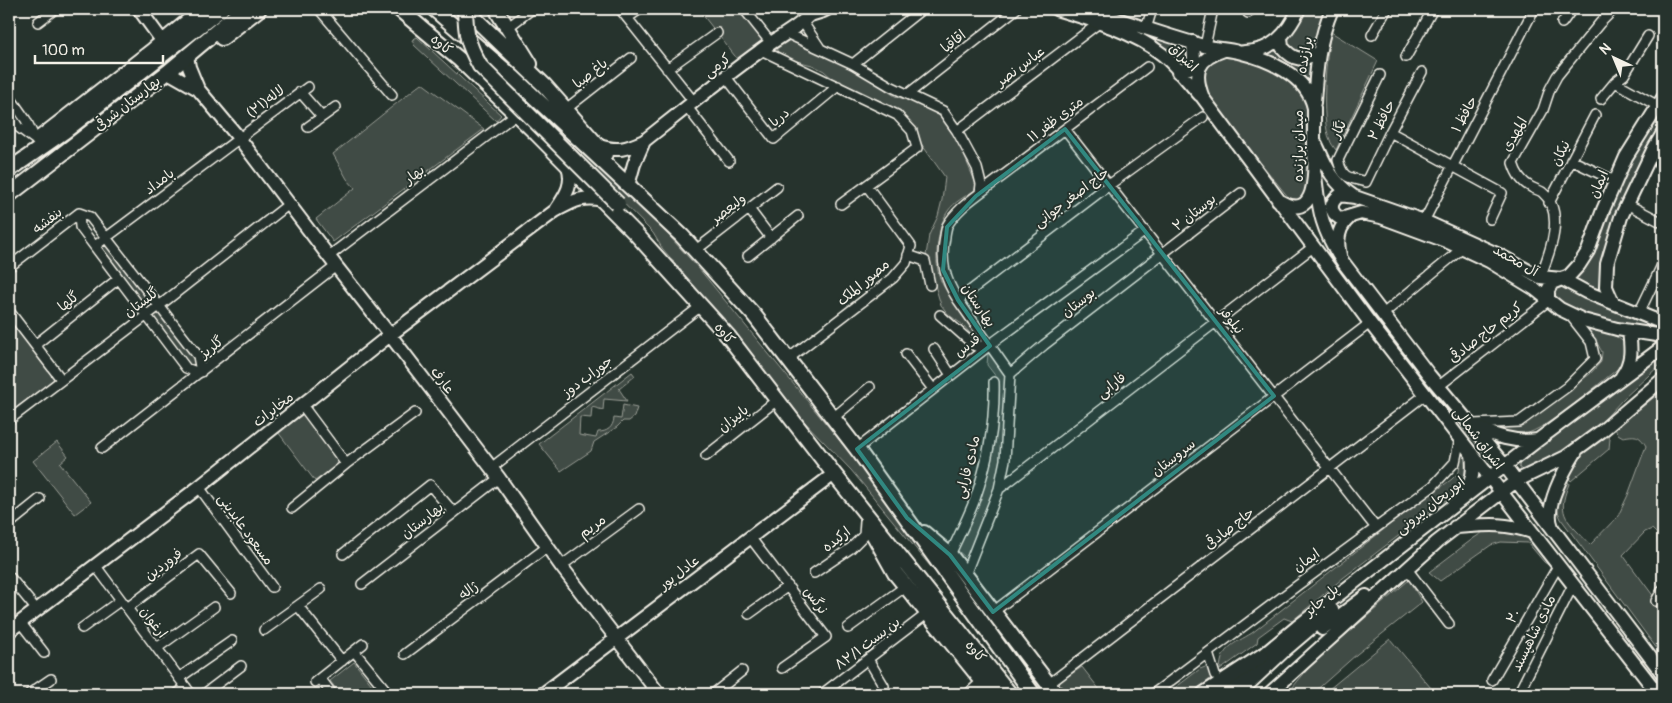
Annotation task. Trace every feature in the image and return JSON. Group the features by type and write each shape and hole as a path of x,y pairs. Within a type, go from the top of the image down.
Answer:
{"main road":[{"path":"138,9 163,42"},
{"path":"224,15 241,9"},
{"path":"198,89 190,72 192,52 216,43 259,9"},
{"name":"کاوه","path":"399,9 460,60 516,114 636,234 728,336 834,474 1010,694"},
{"path":"425,9 460,33"},
{"name":"کاوه","path":"434,9 597,151 696,250 754,315 857,449 1033,694"},
{"path":"465,9 544,85 566,109 597,151 629,182 644,200"},
{"path":"465,9 466,32 480,66 643,230 657,257"},
{"path":"497,9 544,85"},
{"name":"کرمی","path":"597,151 624,150 644,141 766,46 809,15 823,12 827,9"},
{"name":"اشراق","path":"1056,9 1101,15 1164,55 1203,98"},
{"name":"اشراق","path":"1083,9 1146,29 1230,51"},
{"name":"برازنده","path":"1230,51 1253,52 1268,47 1281,37 1292,23 1299,9"},
{"name":"برازنده","path":"1314,108 1321,40 1332,9"},
{"name":"بهارستان شرقی","path":"12,168 36,141 202,10"},
{"name":"بهارستان شرقی","path":"9,195 192,52 224,15"},
{"name":"بهارستان شرقی","path":"12,168 224,15"},
{"path":"1281,37 1282,47 1293,56 1304,59 1319,52"},
{"path":"1178,72 1189,68 1194,60 1199,44"},
{"name":"میدان برازنده","path":"1230,51 1265,62 1296,79 1308,93 1314,108 1315,176 1313,188 1306,202 1299,206 1292,206 1277,200 1203,98 1198,86 1198,72 1201,64 1211,54 1230,51"},
{"path":"168,72 198,89"},
{"name":"عارف","path":"198,89 239,138 495,473 561,566 656,693"},
{"name":"ایمان","path":"1548,301 1548,290 1552,283 1569,276 1588,251 1626,157 1660,102"},
{"path":"1613,303 1606,288 1607,264 1622,217 1653,150 1663,133"},
{"path":"1314,140 1333,179 1340,188 1355,197"},
{"name":"کرمی","path":"629,182 644,141"},
{"path":"555,211 570,184 571,175 568,166"},
{"name":"اشراق شمالی","path":"1315,176 1320,213 1324,226 1330,243 1343,262 1439,386 1505,466 1663,674"},
{"path":"1350,217 1341,219 1334,215 1331,208 1334,200 1340,195 1355,197"},
{"path":"555,211 581,199 591,197 602,200"},
{"name":"آل محمد","path":"1355,197 1466,245 1490,261 1538,283 1562,279 1613,303 1663,323"},
{"name":"اشراق شمالی","path":"1277,200 1658,694"},
{"name":"مخابرات","path":"9,631 199,487 390,335 555,211"},
{"name":"آل محمد","path":"1350,217 1369,214 1421,226"},
{"path":"1343,262 1338,239 1344,223 1350,217"},
{"name":"آل محمد","path":"1538,283 1548,301 1569,314 1588,322 1663,336"},
{"path":"1619,381 1628,367 1631,358 1629,330"},
{"name":"ابوریحان بیرونی","path":"1222,694 1262,656 1538,440 1663,347"},
{"path":"1648,390 1663,370"},
{"path":"1269,694 1455,526 1516,481 1566,457 1602,430 1663,379"},
{"path":"1471,424 1504,439 1524,442 1538,440"},
{"path":"1554,532 1549,520 1552,503 1568,464 1577,449"},
{"path":"1457,503 1470,486 1473,475 1472,454"},
{"name":"عادل پور","path":"543,694 834,474"},
{"path":"849,493 895,573 992,694"},
{"path":"907,518 950,555 1053,689"},
{"path":"1455,526 1493,524 1516,527 1532,532"},
{"name":"پل جابر","path":"1238,694 1284,651 1424,529"},
{"name":"پل جابر","path":"1250,694 1325,626 1436,542"},
{"path":"1556,563 1558,551 1567,549"},
{"path":"1204,694 1262,656"}],"street":[{"path":"38,22 55,9"},
{"path":"319,9 392,95"},
{"path":"507,28 532,9"},
{"path":"620,9 667,69 729,161"},
{"path":"627,18 640,9"},
{"path":"744,9 766,46 838,86 897,115 912,131 917,148 841,204"},
{"path":"853,64 922,9"},
{"name":"اقاقیا","path":"908,94 1016,9"},
{"path":"1146,29 1152,9"},
{"path":"1199,44 1213,9"},
{"path":"1372,35 1386,9"},
{"path":"1406,57 1433,9"},
{"name":"حافظ ۱","path":"1421,226 1534,9"},
{"path":"1562,23 1572,9"},
{"name":"المهدی","path":"1549,203 1542,192 1526,184 1516,172 1513,163 1543,110 1550,89 1557,76 1600,22 1614,9"},
{"path":"809,15 820,48"},
{"name":"عباس نصر","path":"957,131 1101,15"},
{"path":"667,69 717,33"},
{"path":"786,33 853,64 890,86 943,111 957,131 977,168 981,184 980,193"},
{"path":"1601,99 1615,82 1624,75 1648,36"},
{"name":"باغ صبا","path":"566,109 631,58"},
{"name":"۱۱ متری ظفر","path":"980,193 1147,67"},
{"name":"حافظ ۲","path":"1366,182 1422,72"},
{"name":"نگار","path":"1366,182 1349,178 1341,172 1338,160 1380,75"},
{"name":"دریا","path":"726,77 774,139 838,86"},
{"path":"1615,82 1660,102"},
{"name":"لاله(۲۱)","path":"239,138 304,90 322,117"},
{"path":"9,97 26,120 36,141"},
{"path":"308,127 336,107"},
{"path":"9,113 18,127 36,141"},
{"name":"بهار","path":"332,261 516,114"},
{"name":"نیکان","path":"1549,203 1595,115"},
{"name":"حاج اصغر جوانی","path":"958,300 1109,185 1203,117"},
{"name":"نیلوفر","path":"1065,129 1376,528"},
{"path":"1390,132 1502,193 1490,218"},
{"name":"بامداد","path":"95,246 239,138"},
{"path":"1571,160 1615,181"},
{"name":"مصور الملک","path":"788,359 893,278 906,263 911,246 867,186"},
{"name":"ولیعصر","path":"696,250 777,187"},
{"name":"بهارستان","path":"980,193 958,211 947,227 942,249 943,270 958,300 1010,374"},
{"name":"بوستان ۲","path":"1163,254 1241,193"},
{"path":"1538,283 1549,256 1554,227 1554,210 1549,203"},
{"name":"گلستان","path":"9,420 289,204"},
{"path":"1628,204 1663,223"},
{"path":"749,209 771,238"},
{"path":"79,213 90,217 106,237 198,356 200,372 186,368 146,316 80,227 79,213"},
{"name":"بنفشه","path":"9,267 79,213"},
{"path":"748,256 798,216"},
{"name":"قدس","path":"857,449 989,346 1145,230"},
{"path":"1383,314 1466,245"},
{"name":"فارابی","path":"999,489 1313,247"},
{"name":"بوستان","path":"1010,374 1044,345 1163,254"},
{"path":"908,255 925,261 930,285"},
{"name":"گلریز","path":"102,448 200,372 332,261"},
{"path":"1639,313 1663,263"},
{"name":"گلها","path":"35,345 118,278"},
{"name":"کریم حاج صادقی","path":"1439,386 1548,301"},
{"name":"جوراب دوز","path":"495,473 701,306"},
{"path":"9,311 61,379"},
{"path":"1471,424 1519,422 1566,387 1595,359 1591,342 1569,314"},
{"path":"940,315 975,346 989,346"},
{"name":"سروستان","path":"994,612 1370,323"},
{"path":"934,349 951,375"},
{"path":"906,354 933,389"},
{"path":"965,575 999,489 1005,460 1010,374"},
{"name":"مادی فارابی","path":"950,555 975,500 983,472 988,452 995,397 994,382"},
{"path":"833,418 870,387"},
{"name":"حاج صادقی","path":"1053,689 1330,468 1426,394"},
{"name":"پاییزان","path":"706,456 778,400"},
{"path":"302,405 346,464"},
{"path":"292,508 346,464 415,413"},
{"name":"ایمان","path":"1153,694 1433,486 1455,462 1460,438"},
{"name":"بهارستان","path":"362,584 454,513 495,473"},
{"path":"343,554 430,485 454,513"},
{"name":"مسعود عابدینی","path":"199,487 272,588"},
{"path":"9,524 40,499"},
{"name":"مریم","path":"561,566 639,508"},
{"name":"ارکیده","path":"814,573 851,548 864,535 866,522"},
{"path":"1663,531 1663,541"},
{"name":"نرگس","path":"750,537 826,637 782,668"},
{"name":"ژاله","path":"405,654 548,547"},
{"name":"فروردین","path":"128,608 199,554 231,593"},
{"name":"۲۰","path":"1492,680 1556,563"},
{"name":"ارغوان","path":"95,565 189,691"},
{"path":"1407,569 1449,624"},
{"path":"9,576 36,610"},
{"name":"مادی شاهپسند","path":"1518,694 1573,585"},
{"path":"749,614 788,586"},
{"path":"848,628 906,586"},
{"path":"1656,601 1663,588"},
{"path":"264,630 321,589"},
{"path":"82,628 121,600"},
{"path":"298,606 342,661"},
{"path":"157,648 214,607"},
{"name":"بن بست ۸۲/۱","path":"822,694 928,613"},
{"path":"20,622 44,653"},
{"path":"179,678 232,640"},
{"path":"332,694 317,680 363,644"},
{"path":"354,651 389,694"},
{"path":"1208,653 1215,675"},
{"path":"868,659 884,686"},
{"path":"204,694 241,666"},
{"path":"713,694 742,671"},
{"path":"29,694 51,679"},
{"path":"968,694 982,681"},
{"path":"178,694 189,691"}],"highlighted area":[{"path":"1065,129 1274,396 993,612 950,555 907,518 857,449 990,346 958,300 943,270 947,227 976,196"}],"shaded area":[{"path":"698,9 740,9 764,41 738,60"},
{"path":"1303,9 1328,9 1313,47 1307,54 1300,55 1286,44"},
{"path":"1129,31 1184,46 1190,51 1187,63 1180,63"},
{"path":"1331,32 1378,61 1336,150 1331,143 1325,118 1327,56"},
{"path":"417,37 501,115 496,121 414,45 412,40"},
{"path":"786,40 794,41 803,47 815,50 856,70 895,96 925,106 941,117 956,136 976,184 975,190 960,199 948,211 939,233 937,260 940,279 983,342 980,345 963,325 949,315 941,305 926,256 929,235 938,216 942,200 945,177 905,117 885,103 835,81 824,71 812,65 789,59 778,53 776,47"},
{"path":"1278,45 1289,61 1303,66 1312,61 1309,81 1302,74 1262,54"},
{"path":"1230,55 1266,67 1294,83 1308,104 1311,174 1308,192 1300,200 1289,198 1213,104 1204,82 1203,70 1218,56"},
{"path":"422,83 484,129 333,242 316,219 355,188 347,179 333,154"},
{"path":"512,90 571,142 662,228 700,270 854,458 935,572 851,470 799,416 733,331 662,248 653,233"},
{"path":"1663,105 1663,128 1623,207 1605,293 1572,280 1631,160"},
{"path":"106,243 153,304 146,309 99,248"},
{"path":"1563,284 1658,325 1663,330 1602,322 1551,299 1552,292 1557,285"},
{"path":"158,312 195,357 196,366 188,364 152,317"},
{"path":"9,320 54,379 9,413"},
{"path":"1585,327 1605,332 1621,340 1626,345 1627,352 1615,371 1554,419 1528,433 1517,436 1509,435 1488,426 1506,427 1525,422 1590,374 1601,362 1602,352"},
{"path":"1663,350 1661,364 1623,399 1600,424 1573,447 1528,470 1522,471 1519,467 1520,462"},
{"path":"988,353 1008,375 1002,457 996,488 967,559 957,550 994,430 999,397 997,378 987,365"},
{"path":"632,372 635,376 619,389 627,401 604,399 603,410 592,407 591,418 580,417 579,435 596,438 598,432 611,427 614,418 621,419 623,405 637,408 634,417 629,421 623,421 594,442 591,451 561,471 539,444"},
{"path":"1663,390 1663,519 1657,534 1652,529 1645,532 1623,555 1663,609 1663,657 1561,519 1557,503 1559,494 1567,480 1569,484 1563,504 1566,518 1590,545 1618,516 1646,446 1639,437 1623,437 1615,429"},
{"path":"305,413 341,462 315,481 278,432"},
{"path":"1604,435 1610,438 1609,449 1571,481 1567,476 1580,455"},
{"path":"57,442 68,456 60,463 91,502 75,514 33,461"},
{"path":"1462,447 1466,453 1469,465 1463,482 1455,493 1343,578 1292,621 1284,618 1258,637 1257,643 1220,670 1223,656 1234,643 1252,633 1392,523 1452,479 1459,472"},
{"path":"1488,529 1507,531 1533,538 1553,568 1544,562 1528,543 1501,542 1491,545 1440,581 1429,572"},
{"path":"1409,580 1422,602 1357,654 1312,694 1287,694 1312,664"},
{"path":"1390,639 1436,694 1323,694"},
{"path":"354,662 379,694 340,694 330,681"},
{"path":"1208,666 1212,672 1211,678 1193,694 1167,694 1200,669"},
{"path":"1082,667 1103,694 1060,694 1054,685"}]}
